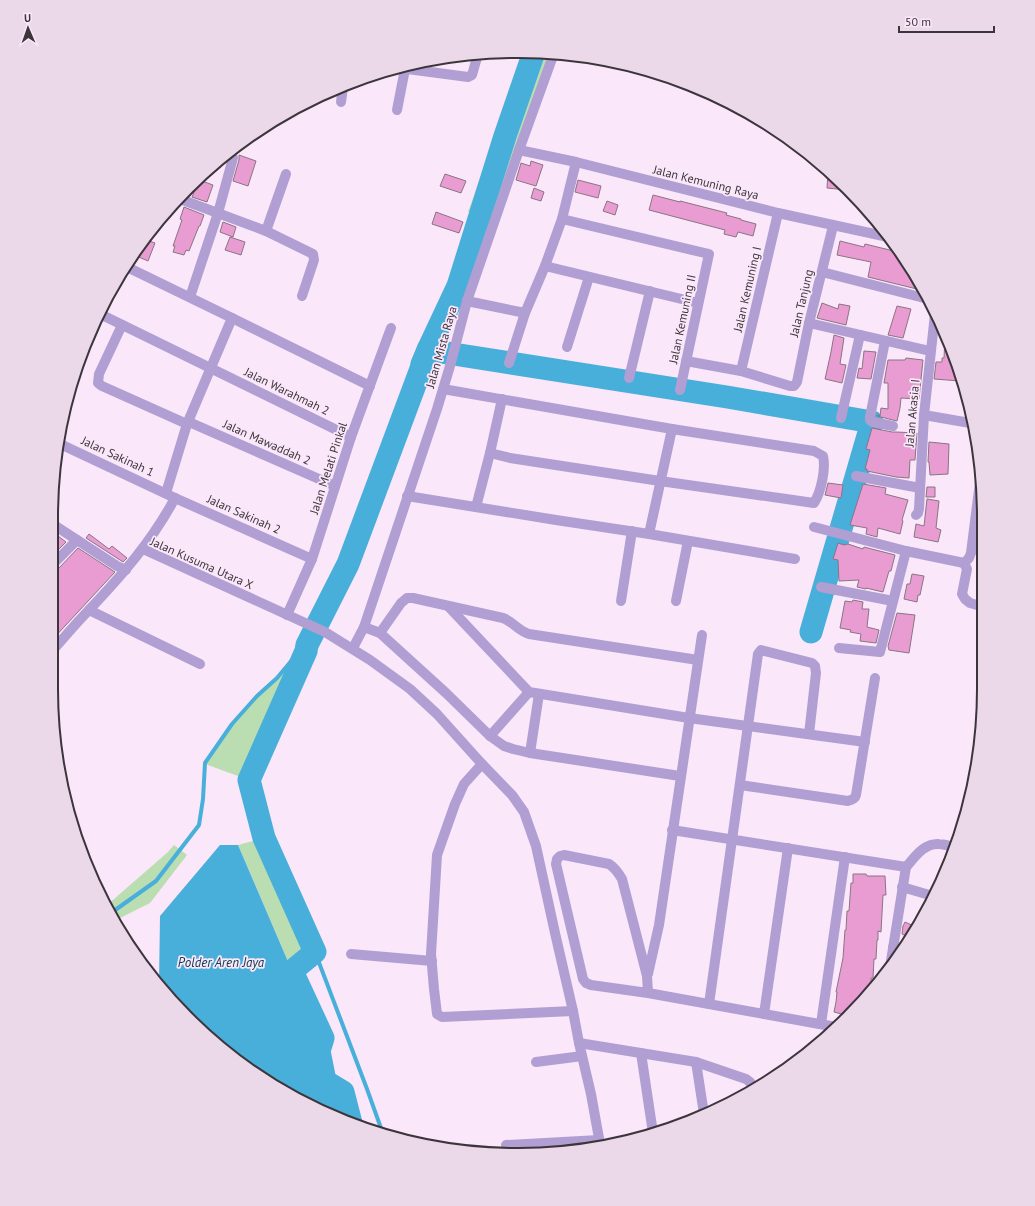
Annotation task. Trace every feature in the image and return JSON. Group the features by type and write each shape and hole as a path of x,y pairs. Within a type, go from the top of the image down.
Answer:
{"street":[{"name":"Jalan Mista Raya","path":"353,648 364,627 443,389 467,301 552,59"},
{"path":"416,70 468,78 471,77 473,73 476,60"},
{"path":"397,110 402,73"},
{"path":"341,102 342,93"},
{"name":"Jalan Kemuning Raya","path":"519,150 576,162 778,213 880,235"},
{"path":"190,297 218,213 233,158"},
{"path":"510,363 525,313 545,266 562,219 576,162"},
{"path":"266,231 286,174"},
{"path":"185,201 266,231 313,254 314,260 302,296"},
{"name":"Jalan Kemuning I","path":"741,372 778,213"},
{"name":"Jalan Kemuning II","path":"562,219 709,254 680,390"},
{"name":"Jalan Tanjung","path":"741,372 790,386 794,386 797,382 809,323 833,226"},
{"path":"545,266 698,303"},
{"path":"131,269 370,386"},
{"path":"822,272 920,297"},
{"path":"567,347 589,277"},
{"path":"629,378 650,291"},
{"path":"467,301 525,313"},
{"name":"Jalan Warahmah 2","path":"104,316 351,437"},
{"path":"143,549 169,509 170,495 188,423 232,318"},
{"path":"809,323 930,351"},
{"name":"Jalan Akasia I","path":"916,515 919,509 924,415 934,323"},
{"name":"Jalan Mawaddah 2","path":"122,325 99,374 98,384 335,486"},
{"name":"Jalan Melati Pinkal","path":"287,615 312,559 351,437 391,328"},
{"path":"841,418 860,335"},
{"path":"885,341 870,420 893,426"},
{"path":"686,361 741,372"},
{"path":"443,389 672,429 814,451 823,456 825,464 821,487 814,503 510,458 490,453"},
{"path":"476,508 502,400"},
{"path":"924,415 967,422"},
{"path":"649,534 672,429"},
{"name":"Jalan Sakinah 1","path":"64,446 170,495"},
{"path":"856,476 920,488"},
{"name":"Jalan Sakinah 2","path":"170,495 312,559"},
{"path":"407,496 476,508 632,531 795,559"},
{"path":"964,563 969,558 971,553 977,511"},
{"path":"814,527 906,551 964,563"},
{"path":"58,528 117,566 126,570"},
{"path":"621,601 632,531"},
{"path":"58,559 77,540"},
{"path":"676,601 688,541"},
{"name":"Jalan Kusuma Utara X","path":"58,643 126,570 143,549 325,632 353,648 410,689 437,714 512,795 524,812 536,846 554,933 591,1094 600,1140"},
{"path":"839,648 880,652 906,551"},
{"path":"964,563 967,569 962,594 970,603 977,605"},
{"path":"822,588 893,601"},
{"path":"380,633 401,603 407,598 413,598 503,618 525,633 529,634 698,660"},
{"path":"448,606 534,693 689,718 865,742"},
{"path":"89,610 200,664"},
{"path":"364,627 380,633 446,693 490,736 512,750 680,776"},
{"path":"647,976 659,925 702,635"},
{"path":"708,1004 759,651 764,650 812,663 815,666 816,673 809,734"},
{"path":"740,785 848,801 855,798 875,678"},
{"path":"490,736 534,693"},
{"path":"530,753 534,693"},
{"path":"482,764 464,784 454,804 438,856 431,954 437,1014 442,1017 573,1011"},
{"path":"672,830 906,867"},
{"path":"892,955 906,867 922,849 930,845 939,844 949,846"},
{"path":"764,1014 788,848"},
{"path":"648,993 647,976 622,879 619,873 609,864 564,855 560,856 556,859 556,864 583,979 586,983 829,1026"},
{"path":"821,1024 845,857"},
{"path":"902,887 928,895"},
{"path":"351,954 432,961"},
{"path":"579,1043 696,1062 746,1079 751,1084"},
{"path":"641,1053 651,1128"},
{"path":"536,1062 582,1056"},
{"path":"696,1062 703,1109"},
{"path":"506,1145 586,1142"}],"green space":[{"path":"521,58 552,59 496,218 468,212"},
{"path":"305,627 324,632 306,651 249,780 205,764 232,724 257,696 277,678 302,648"},
{"path":"264,838 315,952 292,971 238,845"},
{"path":"174,845 187,855 150,903 120,918 111,902"}],"water":[{"name":"Polder Aren Jaya","path":"220,845 238,845 292,971 323,1038 319,1051 325,1081 343,1092 349,1116 314,1101 262,1071 215,1034 172,991 159,975 160,916"}],"building":[{"path":"239,155 256,161 248,186 233,181"},
{"path":"531,161 543,165 536,186 516,180 521,163 530,166"},
{"path":"445,174 466,181 461,193 440,186"},
{"path":"828,179 838,189 827,188"},
{"path":"578,180 601,186 598,198 575,192"},
{"path":"205,182 213,185 207,202 192,197 194,192"},
{"path":"534,188 544,192 541,201 531,198"},
{"path":"653,195 727,213 726,215 756,224 753,236 738,232 736,237 724,234 725,230 649,210"},
{"path":"607,201 618,205 615,215 603,211"},
{"path":"184,207 204,215 189,251 186,250 184,255 173,252 175,246 173,246 182,220 180,219"},
{"path":"436,212 463,222 459,233 432,224"},
{"path":"223,222 236,227 233,237 220,232"},
{"path":"230,237 245,242 241,255 225,250"},
{"path":"150,241 155,243 148,261 139,257"},
{"path":"840,241 864,247 865,244 891,250 915,289 868,277 871,262 837,255"},
{"path":"822,303 838,309 839,304 850,306 846,325 817,318"},
{"path":"897,306 911,309 903,338 888,335"},
{"path":"834,335 844,338 840,364 846,365 842,383 825,379"},
{"path":"944,348 956,381 934,379 936,362 942,362 942,358 944,358"},
{"path":"864,351 876,352 871,379 857,378 859,368 862,369"},
{"path":"906,358 923,360 919,399 901,398 897,421 877,416 880,416 881,408 888,409 888,383 884,383 888,360 905,360"},
{"path":"872,428 892,432 917,433 915,460 910,460 909,478 896,477 867,471 867,469 865,469 870,450 866,449"},
{"path":"929,442 949,444 948,474 930,475 928,462"},
{"path":"828,483 843,485 841,498 825,495"},
{"path":"863,484 886,488 885,494 908,500 902,520 900,534 878,528 877,537 866,534 867,528 850,525"},
{"path":"927,487 935,487 935,497 926,497"},
{"path":"927,499 939,501 936,528 941,530 938,542 914,537 916,524 924,526"},
{"path":"89,534 109,549 112,546 127,558 123,562 86,538"},
{"path":"58,536 66,542 58,550"},
{"path":"838,543 844,545 848,544 863,549 864,547 895,555 883,592 857,587 859,580 839,581 838,560 833,559"},
{"path":"78,548 115,572 58,634 58,569"},
{"path":"912,574 924,576 917,602 904,599 907,584 910,584"},
{"path":"853,600 863,602 862,609 869,609 867,627 879,630 876,643 860,641 861,634 840,628 845,601 852,602"},
{"path":"897,613 915,615 909,653 889,650 888,646"},
{"path":"853,874 885,876 886,895 883,895 881,932 878,931 873,978 871,978 871,981 863,991 841,1014 834,1012 836,992 843,958 851,883 853,883"},
{"path":"905,922 911,925 905,935 902,934"}],"waterway":[{"path":"422,364 458,286 505,136 532,58"},
{"path":"349,1116 343,1092 325,1081 319,1051 323,1038 292,971 315,952 264,838 249,780 306,651 307,645 348,564 428,350 727,397 872,422 811,632"},
{"path":"115,910 156,881 199,825 203,799 205,763 232,724 257,696 277,678 302,648 307,645 306,651 249,780 264,838 315,952 381,1127"}]}
